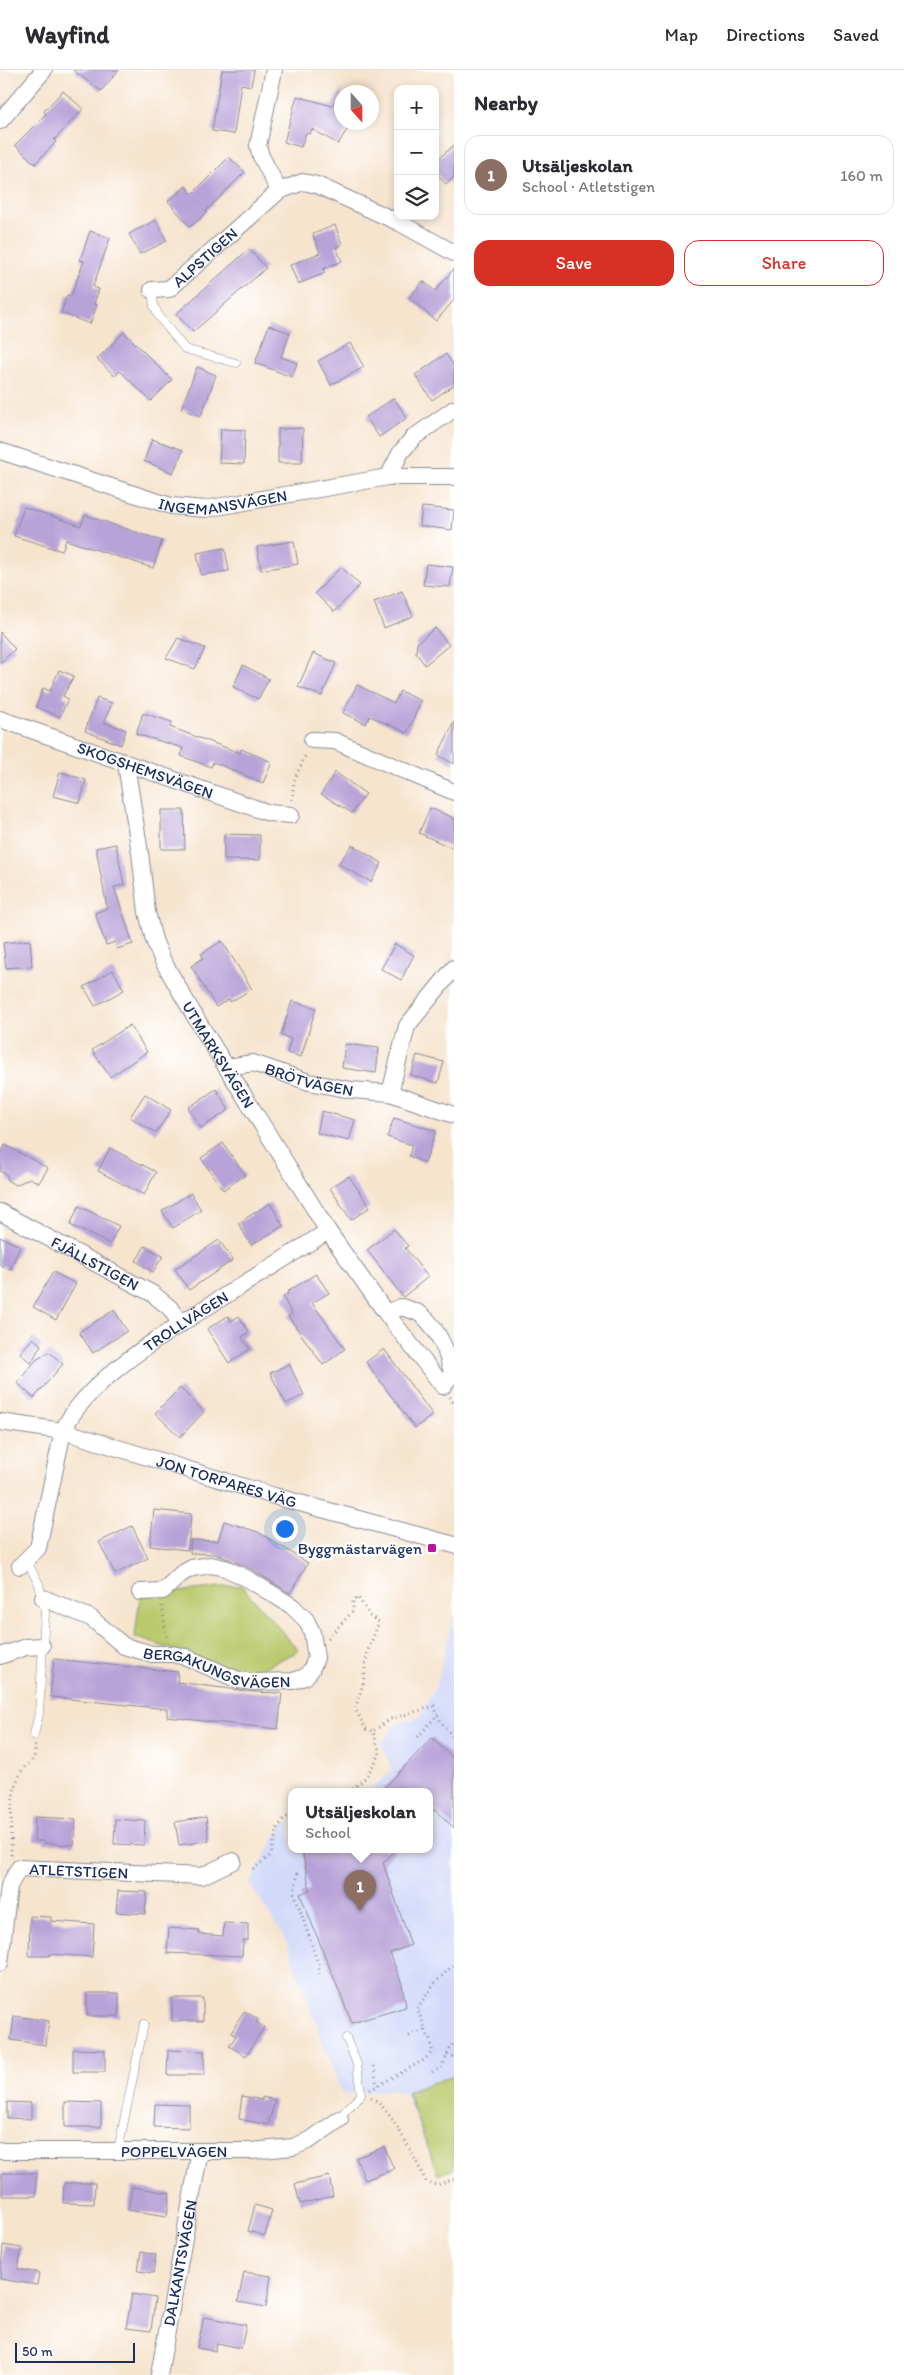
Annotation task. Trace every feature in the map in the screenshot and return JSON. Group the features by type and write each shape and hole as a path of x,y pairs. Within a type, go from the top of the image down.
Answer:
{"street":[{"path":"0,121 44,70"},
{"path":"274,70 258,146 260,156 279,191"},
{"name":"ALPSTIGEN","path":"152,290 169,289 279,191 303,182 317,185 400,223 454,253"},
{"path":"388,477 401,452 414,437 454,409"},
{"name":"INGEMANSVÄGEN","path":"0,451 171,506 189,509 205,509 388,477 454,477"},
{"name":"SKOGSHEMSVÄGEN","path":"0,719 270,813 291,815"},
{"path":"312,740 335,741 454,792"},
{"name":"UTMARKSVÄGEN","path":"126,764 147,912 154,940 164,961 194,1015 328,1231 386,1313 442,1386 452,1374 449,1357 429,1323 421,1314 401,1307 386,1313"},
{"path":"390,1093 406,1026 454,968"},
{"name":"BRÖTVÄGEN","path":"228,1067 253,1064 309,1082 351,1090 390,1093 454,1115"},
{"name":"FJÄLLSTIGEN","path":"0,1212 153,1294 170,1308 181,1324"},
{"name":"TROLLVÄGEN","path":"63,1431 69,1416 117,1368 181,1324 328,1231"},
{"name":"JON TORPARES VÄG","path":"0,1422 63,1431 274,1496 454,1546"},
{"path":"23,1563 38,1548 63,1431"},
{"path":"140,1592 163,1591 181,1574 192,1568 211,1565 225,1568 248,1578 292,1606 306,1620 312,1632 316,1651"},
{"name":"BERGAKUNGSVÄGEN","path":"43,1598 91,1618 124,1646 152,1654 172,1654 186,1657 238,1680 254,1682 293,1681 304,1677 311,1670 316,1658 316,1651"},
{"path":"0,1656 26,1647 42,1646"},
{"name":"ATLETSTIGEN","path":"0,1963 9,1886 19,1868 202,1876 233,1861"},
{"name":"POPPELVÄGEN","path":"0,2151 251,2151 293,2147 310,2140 340,2119"},
{"name":"DALKANTSVÄGEN","path":"159,2375 200,2151"}],"lane":[{"name":"ALPSTIGEN","path":"152,290 154,306 158,317 185,350 236,363"},
{"path":"23,1563 39,1584 45,1612 39,1712 34,1735"},
{"path":"118,2150 144,2024"},
{"path":"340,2119 344,2112 361,2096 357,2064 346,2038"}],"path":[{"path":"291,815 294,781 312,740"},
{"path":"316,1651 353,1611 353,1601 358,1597 370,1616 378,1622 367,1653 363,1684 355,1709 366,1729 373,1730 391,1719 434,1706 454,1738"},
{"path":"162,1611 168,1641"},
{"path":"418,1737 438,1714"},
{"path":"354,1788 366,1777 380,1754 373,1730"},
{"path":"19,1868 11,1860 13,1793 21,1771 32,1763 36,1754 34,1735"},
{"path":"253,1869 272,1855 277,1829 284,1818 288,1817"},
{"path":"298,1873 294,1892 320,1966 319,1974"},
{"path":"361,2096 424,2060 432,2052 426,2029 417,2008 436,1982 454,1964"},
{"path":"409,2036 426,2029"},
{"path":"432,2072 441,2068 454,2041"},
{"path":"447,2055 454,2057"},
{"path":"374,2066 377,2086"},
{"path":"361,2096 375,2100 388,2115 411,2150 426,2182 437,2185 454,2179"}],"shaded area":[{"path":"454,1613 454,2169 438,2175 405,2093 390,2090 342,2094 285,1938 249,1883 284,1823 288,1822 288,1853 433,1853 433,1788 372,1788 392,1771 382,1743 396,1724 420,1717 437,1683"}],"green space":[{"path":"241,1585 299,1651 247,1675 135,1637 140,1596"},
{"path":"454,2075 454,2169 438,2175 407,2092"}],"building":[{"path":"73,70 119,70 101,91"},
{"path":"222,70 254,70 251,86 241,84 234,134 212,131"},
{"path":"63,91 83,109 35,164 15,145 46,114 44,111"},
{"path":"297,96 332,106 334,103 334,130 347,130 338,144 312,129 310,134 306,133 301,147 284,142"},
{"path":"454,145 454,177 446,184 439,176 439,158"},
{"path":"229,157 245,172 190,227 168,201 186,186 192,194"},
{"path":"156,220 167,241 140,254 129,234"},
{"path":"335,225 342,244 336,247 342,261 323,269 325,273 298,284 290,265 320,253 313,234"},
{"path":"90,231 110,238 93,287 99,289 94,304 97,305 90,324 61,313 67,295 71,296 84,261 80,260"},
{"path":"249,249 266,268 193,332 176,314"},
{"path":"454,269 454,300 436,321 409,298 423,281 435,291"},
{"path":"269,325 290,333 281,357 297,363 292,377 255,363"},
{"path":"124,332 172,380 151,401 120,371 115,376 97,359"},
{"path":"350,343 364,367 331,385 318,361"},
{"path":"446,354 454,366 454,385 432,400 415,375"},
{"path":"197,367 216,375 201,416 181,409"},
{"path":"394,398 407,418 379,437 366,417"},
{"path":"303,428 302,463 278,463 278,429"},
{"path":"221,429 245,430 244,464 219,463"},
{"path":"152,439 183,450 173,473 144,461"},
{"path":"24,507 81,526 85,515 162,541 153,568 66,540 62,551 14,536"},
{"path":"422,507 454,510 452,530 420,526"},
{"path":"294,541 298,564 261,570 257,547"},
{"path":"225,548 229,571 201,575 197,553"},
{"path":"426,564 453,567 450,587 423,585"},
{"path":"341,567 360,585 334,612 315,593"},
{"path":"402,591 413,616 384,628 374,602"},
{"path":"435,628 449,645 425,665 416,653 417,643"},
{"path":"0,632 15,649 0,663"},
{"path":"178,638 205,648 195,669 166,658"},
{"path":"313,653 336,663 322,696 298,687"},
{"path":"243,665 269,679 258,699 233,687"},
{"path":"59,670 74,676 63,696 68,699 60,717 36,707 43,688 50,691"},
{"path":"357,685 394,703 400,691 421,701 407,733 370,716 366,724 343,713"},
{"path":"97,698 112,703 104,722 126,730 121,745 85,731"},
{"path":"143,713 172,722 170,727 240,753 241,749 272,762 263,783 213,762 211,767 181,756 183,748 136,734"},
{"path":"454,722 454,764 438,755"},
{"path":"60,772 86,780 80,803 53,796"},
{"path":"335,772 366,794 352,813 321,794"},
{"path":"430,808 454,818 454,849 419,833"},
{"path":"161,810 184,810 185,849 161,849"},
{"path":"224,834 260,835 260,860 224,860"},
{"path":"116,844 124,885 114,887 133,944 117,949 115,942 106,945 95,913 107,908 96,848"},
{"path":"352,845 382,863 371,882 338,864"},
{"path":"30,940 32,966 6,968 3,943"},
{"path":"222,941 252,989 230,1002 229,999 216,1007 191,966 203,958 201,954"},
{"path":"395,944 414,955 401,980 381,969"},
{"path":"113,970 124,990 95,1006 84,987"},
{"path":"292,1001 316,1008 301,1057 287,1053 291,1039 281,1035"},
{"path":"130,1025 147,1052 110,1077 92,1050"},
{"path":"345,1044 379,1048 376,1073 342,1068"},
{"path":"417,1055 444,1062 438,1083 411,1075"},
{"path":"216,1089 229,1110 201,1128 188,1108"},
{"path":"145,1094 171,1110 156,1133 130,1117"},
{"path":"322,1111 355,1120 349,1141 317,1133"},
{"path":"394,1118 436,1131 425,1163 409,1156 412,1145 387,1137"},
{"path":"223,1143 245,1175 223,1190 201,1158"},
{"path":"5,1145 48,1168 39,1183 30,1178 16,1185 8,1181 7,1175 0,1171 0,1155"},
{"path":"110,1148 156,1172 144,1195 98,1171"},
{"path":"349,1176 370,1207 351,1220 330,1188"},
{"path":"191,1193 201,1210 173,1228 162,1211"},
{"path":"270,1203 283,1226 251,1245 238,1223"},
{"path":"79,1206 119,1226 110,1244 70,1225"},
{"path":"394,1229 408,1246 405,1248 428,1277 403,1297 367,1250"},
{"path":"0,1237 20,1246 10,1270 0,1265"},
{"path":"219,1240 233,1260 189,1290 175,1269"},
{"path":"145,1246 163,1256 153,1272 136,1261"},
{"path":"53,1272 76,1284 56,1320 33,1307"},
{"path":"316,1274 329,1293 312,1303 345,1349 323,1365 288,1316 292,1314 283,1297 288,1294 287,1292"},
{"path":"114,1310 127,1331 93,1353 79,1332"},
{"path":"228,1316 231,1321 239,1316 249,1332 242,1337 250,1349 229,1363 207,1329"},
{"path":"33,1338 41,1345 31,1363 20,1353"},
{"path":"384,1349 433,1415 415,1428 366,1362"},
{"path":"49,1352 63,1364 34,1398 17,1383 36,1360"},
{"path":"289,1364 304,1395 286,1404 270,1373"},
{"path":"180,1388 204,1412 180,1437 155,1413"},
{"path":"154,1510 191,1514 188,1550 150,1546"},
{"path":"224,1521 258,1532 308,1563 290,1593 253,1570 229,1559 214,1554 190,1553 191,1540 218,1541"},
{"path":"132,1526 148,1558 115,1574 99,1542"},
{"path":"54,1659 178,1672 177,1682 253,1692 282,1693 278,1729 167,1717 167,1709 50,1697"},
{"path":"432,1738 454,1759 454,1828 435,1809 433,1811 433,1788 384,1788"},
{"path":"35,1817 76,1819 74,1845 34,1841"},
{"path":"206,1817 209,1841 179,1845 175,1822"},
{"path":"115,1819 145,1821 144,1845 114,1844"},
{"path":"303,1853 393,1853 383,1863 411,1945 390,1953 402,1984 406,2007 352,2023 300,1894 310,1890"},
{"path":"118,1891 147,1892 145,1914 116,1912"},
{"path":"30,1916 51,1917 51,1921 94,1924 92,1957 50,1954 49,1956 29,1956"},
{"path":"224,1923 248,1924 248,1940 243,1940 242,1956 167,1953 169,1928 199,1930 199,1934 223,1936"},
{"path":"87,1993 119,1993 119,2016 87,2016"},
{"path":"172,1998 203,1998 203,2021 172,2021"},
{"path":"244,2011 258,2019 256,2022 264,2027 246,2056 229,2046 236,2036 231,2033"},
{"path":"14,2016 49,2021 46,2045 11,2040"},
{"path":"73,2049 105,2050 105,2072 73,2072"},
{"path":"168,2050 204,2051 204,2075 167,2075"},
{"path":"242,2096 262,2100 262,2097 275,2100 268,2125 239,2119"},
{"path":"7,2102 31,2103 31,2119 7,2118"},
{"path":"65,2102 101,2103 101,2127 65,2127"},
{"path":"155,2104 189,2105 189,2128 154,2127"},
{"path":"384,2147 394,2169 365,2180 356,2158"},
{"path":"2,2173 36,2173 36,2196 2,2196"},
{"path":"329,2176 333,2196 300,2204 295,2184"},
{"path":"64,2183 95,2183 94,2204 63,2203"},
{"path":"132,2187 170,2193 167,2216 128,2210"},
{"path":"255,2205 272,2210 265,2236 248,2231"},
{"path":"3,2245 22,2248 18,2269 39,2273 37,2285 0,2279"},
{"path":"141,2252 156,2255 153,2273 138,2271"},
{"path":"244,2272 271,2276 266,2307 238,2302"},
{"path":"132,2294 155,2298 151,2331 126,2328"},
{"path":"204,2317 246,2325 241,2348 217,2343 215,2351 197,2348"}],"place":[{"name":"Byggmästarvägen","path":"432,1548"},
{"name":"Utsäljeskolan","path":"360,1911"}]}
